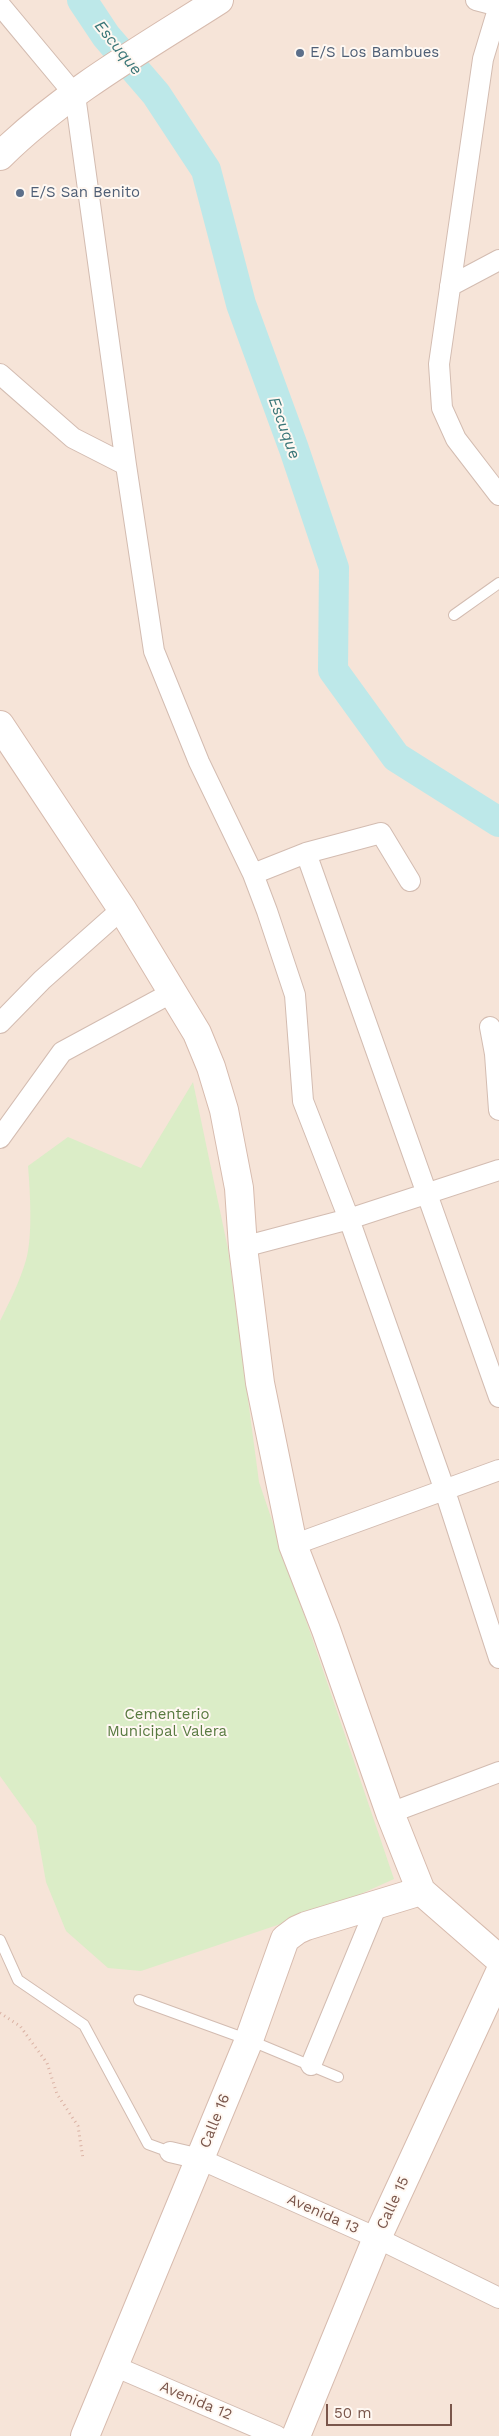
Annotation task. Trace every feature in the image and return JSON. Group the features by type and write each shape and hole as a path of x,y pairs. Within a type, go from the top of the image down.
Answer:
{"main road":[{"path":"0,156 26,131 110,70 219,0"},
{"path":"2,733 122,909 197,1033 211,1067 224,1110 239,1188 243,1247 260,1383 293,1545 326,1630 390,1812 421,1891 499,1959"},
{"name":"Calle 16","path":"85,2436 249,2040 285,1939 297,1930 421,1891"},
{"name":"Calle 15","path":"296,2436 377,2238 499,1974"}],"street":[{"path":"476,0 499,6 482,59 439,364 442,408 456,439 499,495"},
{"path":"0,5 76,95 126,465 154,651 199,762 253,874 295,995 303,1101 349,1219 444,1488 499,1658"},
{"path":"450,286 499,260"},
{"path":"0,374 73,438 126,465"},
{"path":"253,874 306,853 381,833 410,881"},
{"path":"306,853 499,1397"},
{"path":"0,1023 42,980 122,909"},
{"path":"0,1138 62,1052 173,992"},
{"path":"490,1027 496,1054 499,1110"},
{"path":"243,1247 349,1219 499,1170"},
{"path":"293,1545 444,1488 499,1470"},
{"path":"390,1812 499,1772"},
{"path":"311,2065 377,1905"},
{"name":"Avenida 13","path":"170,2152 200,2159 377,2238 499,2298"},
{"name":"Avenida 12","path":"114,2366 277,2436"}],"lane":[{"path":"454,615 499,583"},
{"path":"0,1940 18,1980 84,2025 148,2144 170,2152"},
{"path":"139,2000 249,2040 338,2078"}],"path":[{"path":"0,2013 20,2026 47,2063 57,2094 78,2126 83,2159"}],"shaded area":[{"path":"0,0 499,0 499,2436 0,2436"}],"green space":[{"name":"Cementerio Municipal Valera","path":"193,1082 228,1249 259,1482 394,1879 334,1906 141,1971 108,1968 66,1931 46,1882 36,1826 0,1776 0,1321 24,1268 30,1239 28,1166 68,1137 141,1168"}],"waterway":[{"name":"Escuque","path":"82,0 106,36 156,94 206,170 241,304 294,449 334,568 333,670 396,757 499,822"}],"place":[{"name":"E/S Los Bambues","path":"300,53"},
{"name":"E/S San Benito","path":"20,193"}]}
